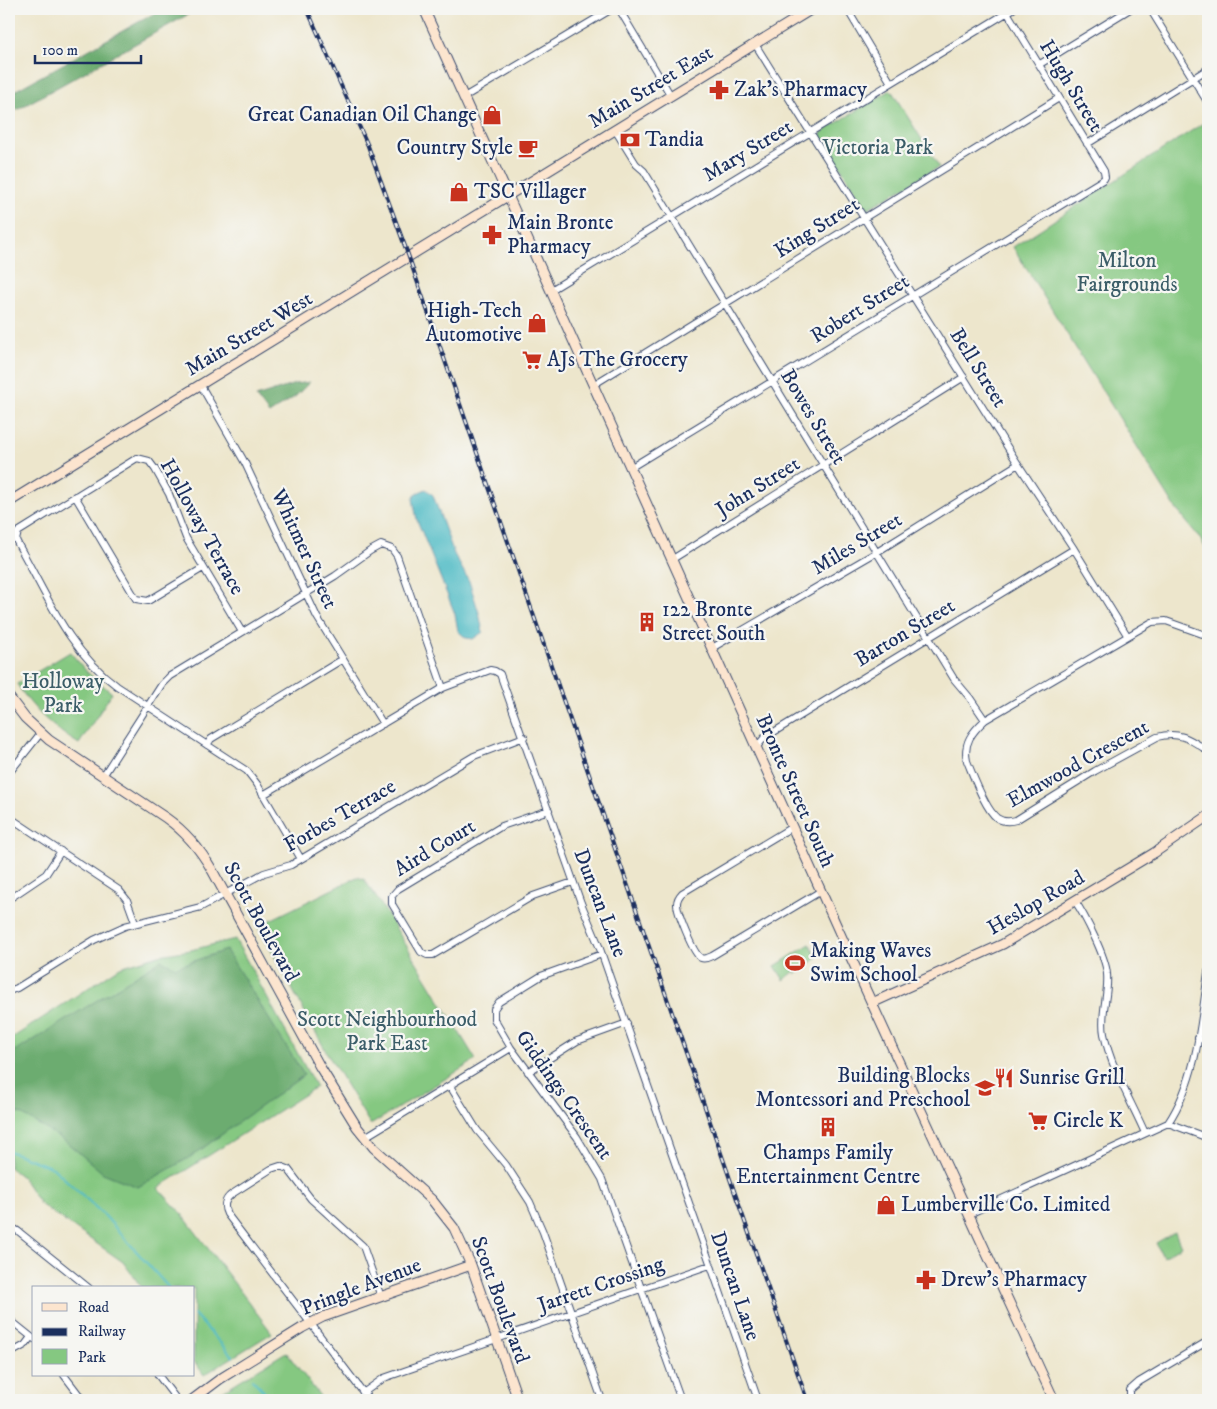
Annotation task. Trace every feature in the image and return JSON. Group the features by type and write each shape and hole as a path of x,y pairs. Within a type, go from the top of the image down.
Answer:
{"main road":[{"name":"Bronte Street South","path":"424,9 756,748 1054,1400"},
{"name":"Main Street East","path":"507,196 812,9"},
{"name":"Main Street West","path":"9,502 507,196"},
{"name":"Scott Boulevard","path":"9,697 40,734 166,818 182,830 203,855 320,1067 365,1138 438,1207 454,1228 471,1265 518,1400"},
{"name":"Heslop Road","path":"872,1003 1002,944 1154,852 1208,816"},
{"name":"Pringle Avenue","path":"192,1400 259,1354 323,1317 471,1265"}],"street":[{"path":"464,97 612,9"},
{"path":"619,9 671,96"},
{"path":"847,9 891,83"},
{"path":"1040,64 1130,9"},
{"path":"1150,9 1208,103"},
{"name":"Mary Street","path":"551,290 1010,10"},
{"name":"Hugh Street","path":"1010,10 1059,98 1106,176"},
{"name":"Bell Street","path":"755,44 1127,635"},
{"path":"1087,144 1208,69"},
{"name":"King Street","path":"593,385 1059,98"},
{"name":"Bowes Street","path":"615,130 636,164 644,171 954,679 985,720"},
{"name":"Robert Street","path":"630,468 914,296 1106,176"},
{"name":"John Street","path":"671,560 964,377"},
{"name":"Whitmer Street","path":"200,384 245,463 317,617 382,724"},
{"name":"Holloway Terrace","path":"242,632 183,533 168,490 149,460 136,458 18,532 16,540 77,649 100,673 247,771 301,859"},
{"name":"Miles Street","path":"712,648 877,552 1018,464"},
{"path":"75,496 136,599 148,601 203,568"},
{"path":"103,776 162,684 170,676 335,576 377,547 385,546 392,549 397,556 443,688"},
{"name":"Barton Street","path":"756,748 764,738 1074,549"},
{"path":"1127,635 1159,620 1174,623 1208,636"},
{"name":"Elmwood Crescent","path":"1127,635 985,720 976,729 967,743 967,762 991,812 1007,822 1016,820 1095,771 1157,737 1168,734 1185,736 1208,751"},
{"path":"207,745 211,739 343,659"},
{"name":"Duncan Lane","path":"263,795 443,688 490,670 498,672 503,680 524,738 573,882 627,1023 758,1400"},
{"path":"9,773 40,734"},
{"name":"Forbes Terrace","path":"9,991 17,988 94,940 135,922 197,908 264,873 291,865 474,756 524,738"},
{"name":"Aird Court","path":"548,810 502,826 395,890 392,896 392,904 420,952 434,955 533,896 573,882"},
{"path":"9,817 119,890 127,900 135,922"},
{"path":"792,827 678,897 677,905 693,949 700,958 704,959 712,956 821,891"},
{"path":"9,899 46,874 61,851"},
{"path":"1075,901 1095,938 1107,972 1102,1020 1105,1037 1112,1060 1145,1133"},
{"name":"Giddings Crescent","path":"602,954 545,974 499,1002 494,1009 494,1019 511,1048 571,1127 597,1169 618,1221 681,1400"},
{"path":"970,1214 1168,1123 1191,1074 1208,972"},
{"path":"528,1072 578,1041 627,1023"},
{"path":"1198,1038 1208,1041"},
{"path":"365,1138 511,1048"},
{"path":"450,1086 476,1130 506,1165 528,1198 543,1232 602,1400"},
{"path":"1168,1123 1208,1138"},
{"path":"369,1400 225,1210 225,1202 229,1196 271,1169 280,1166 288,1169 311,1199 363,1246 381,1297"},
{"path":"9,1226 18,1231 87,1286"},
{"name":"Jarrett Crossing","path":"364,1392 384,1378 710,1264"},
{"path":"9,1319 32,1338 25,1345 9,1354"},
{"path":"1130,1400 1130,1390 1139,1382 1208,1341"},
{"path":"65,1376 80,1399"},
{"path":"159,1376 177,1400"}],"green space":[{"path":"162,9 198,9 13,112 9,105 9,94"},
{"name":"Victoria Park","path":"891,90 939,167 867,209 820,135 823,131"},
{"name":"Milton Fairgrounds","path":"1208,120 1208,552 1199,537 1176,509 1013,247"},
{"path":"310,382 296,396 269,414 256,397 295,384"},
{"name":"Holloway Park","path":"70,652 88,673 112,693 79,744 44,718 17,684"},
{"name":"Scott Neighbourhood Park East","path":"357,877 364,879 386,912 476,1060 372,1124 370,1124 328,1055 258,926"},
{"path":"235,939 316,1087 158,1188 182,1214 272,1333 204,1375 195,1362 195,1286 141,1286 123,1262 40,1204 22,1177 9,1167 9,1040 120,967 159,955 191,950"},
{"name":"Making Waves Swim School","path":"810,944 817,958 807,966 809,968 796,974 795,971 784,980 775,966"},
{"path":"226,950 304,1075 192,1156 138,1187 103,1173 65,1141 23,1115 9,1109 9,1053 21,1048 161,960 176,967"},
{"path":"1175,1232 1181,1246 1163,1257 1156,1243"},
{"path":"286,1352 323,1400 223,1400 218,1394"}],"water":[{"path":"426,489 433,495 454,554 469,581 483,632 473,639 466,638 458,631 455,614 417,520 413,499 417,493"}],"waterway":[{"path":"9,1151 53,1168 105,1216 167,1286"},
{"path":"195,1315 233,1357"},
{"path":"252,1379 272,1400"}],"railway":[{"path":"307,9 368,146 406,249 807,1400"}],"place":[{"name":"Zak's Pharmacy","path":"719,90"},
{"name":"Great Canadian Oil Change","path":"492,115"},
{"name":"Tandia","path":"630,140"},
{"name":"Country Style","path":"528,148"},
{"name":"TSC Villager","path":"459,192"},
{"name":"Main Bronte Pharmacy","path":"492,235"},
{"name":"High-Tech Automotive","path":"537,323"},
{"name":"AJs The Grocery","path":"532,360"},
{"name":"122 Bronte Street South","path":"647,622"},
{"name":"Making Waves Swim School","path":"795,963"},
{"name":"Sunrise Grill","path":"1004,1078"},
{"name":"Building Blocks Montessori and Preschool","path":"985,1088"},
{"name":"Circle K","path":"1038,1121"},
{"name":"Champs Family Entertainment Centre","path":"828,1127"},
{"name":"Lumberville Co. Limited","path":"886,1205"},
{"name":"Drew's Pharmacy","path":"926,1280"}]}
